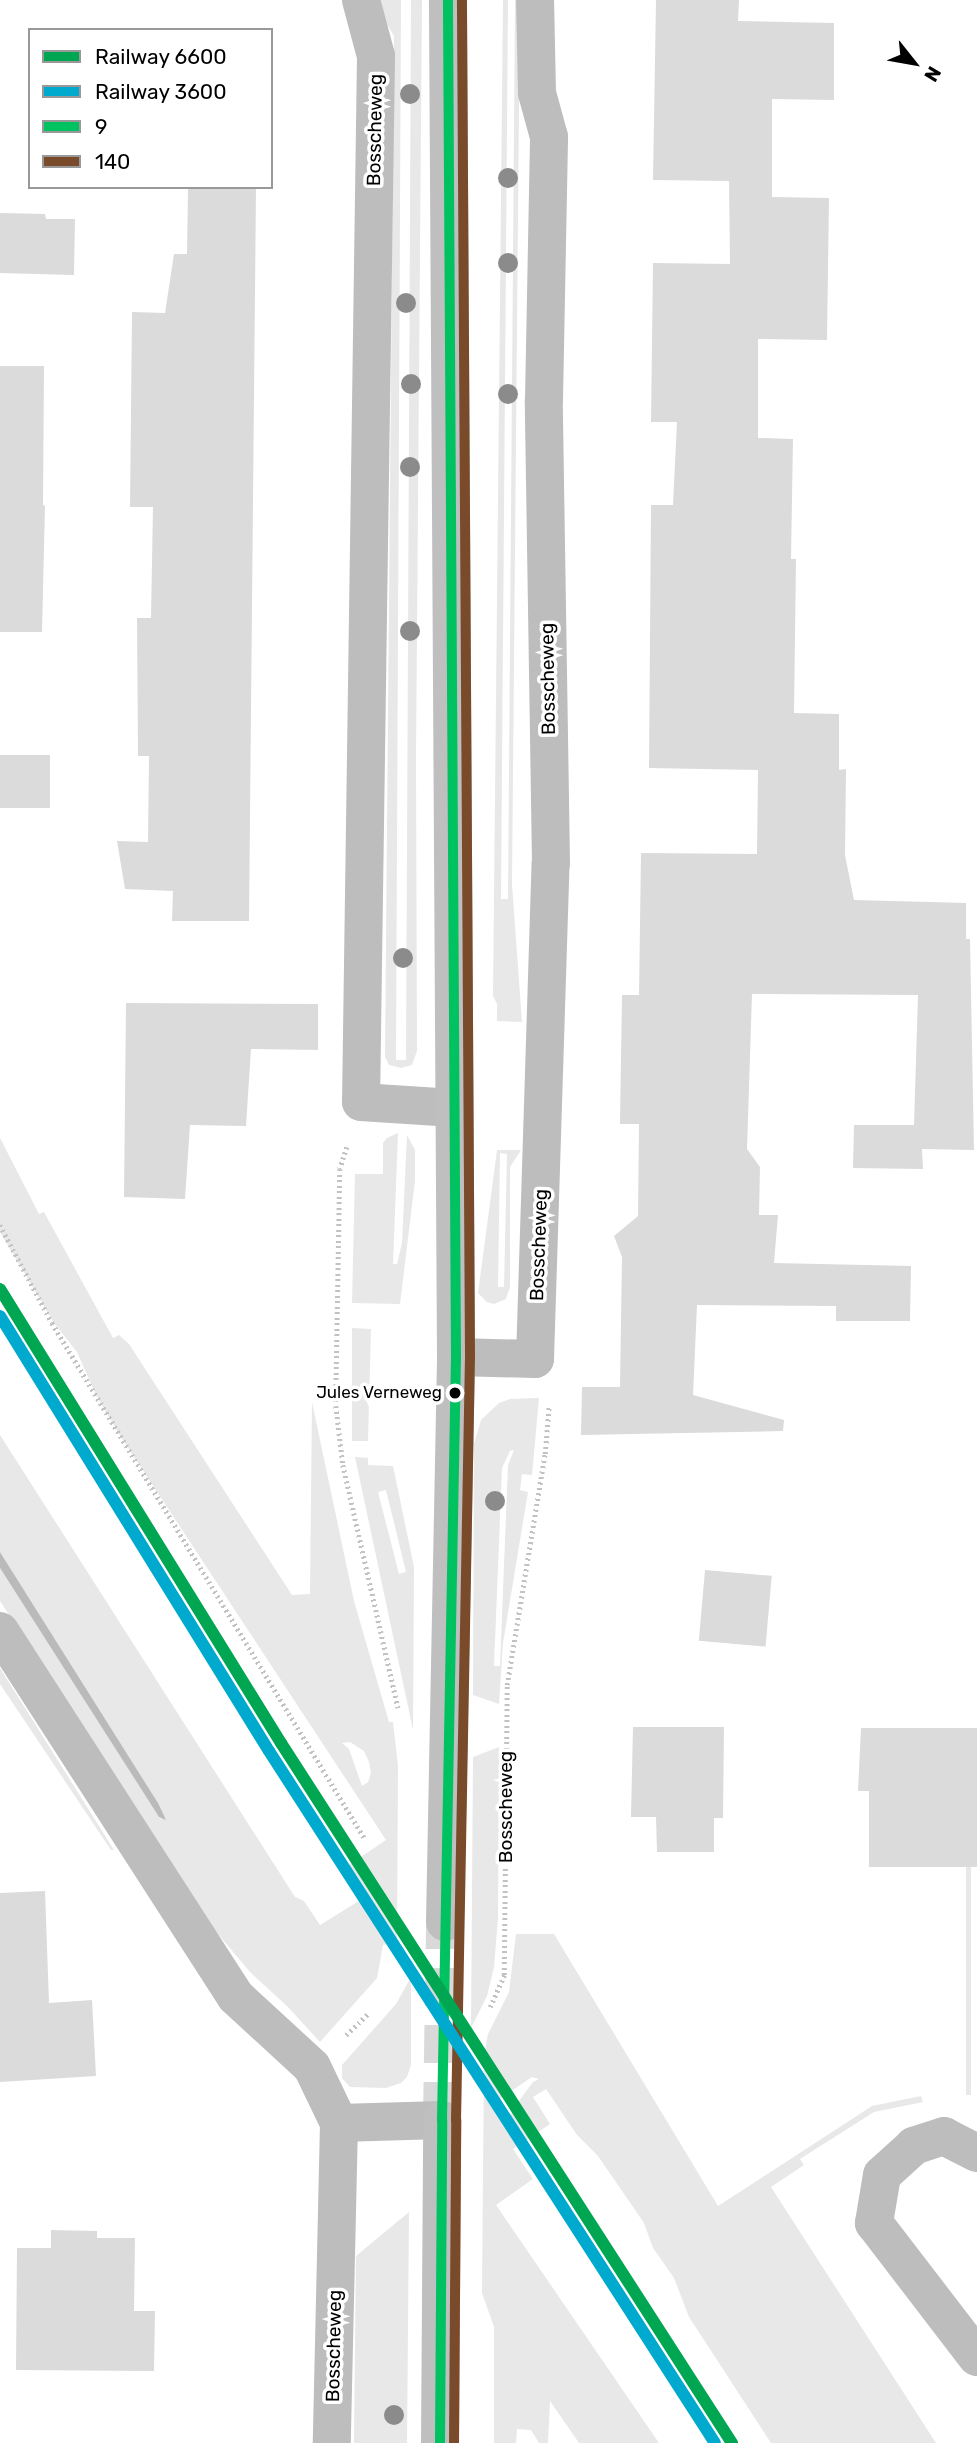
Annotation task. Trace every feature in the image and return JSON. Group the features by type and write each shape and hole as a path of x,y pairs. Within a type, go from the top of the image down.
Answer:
{"main road":[{"path":"445,1922 456,1357 448,0"},
{"path":"440,2443 442,2120"}],"street":[{"name":"Bosscheweg","path":"361,0 376,56 361,1102"},
{"name":"Bosscheweg","path":"535,0 537,93 549,137 544,400 551,863 535,1359"},
{"path":"361,1102 454,1108"},
{"path":"456,1357 535,1359"},
{"name":"Bosscheweg","path":"0,1631 236,1997 312,2067 339,2123 332,2443"},
{"path":"339,2123 442,2120"},
{"path":"977,2152 944,2136 915,2146 882,2175 874,2223 977,2357"}],"path":[{"path":"361,1102 340,1169 336,1406 343,1465 400,1718"},
{"path":"0,1226 52,1323 365,1839"},
{"name":"Bosscheweg","path":"490,2007 504,1975 507,1685 545,1454 549,1396 535,1359"}],"shaded area":[{"path":"379,0 401,0 396,1060 406,1060 411,0 422,0 416,760 417,1051 412,1065 401,1068 389,1065 385,1057 394,36 384,19"},
{"path":"503,0 508,0 501,899 508,899 515,0 520,0 512,884 522,1022 497,1021 497,1004 493,996"},
{"path":"398,1133 393,1264 397,1264 402,1243 407,1135 415,1150 415,1181 400,1304 352,1303 355,1174 383,1174 383,1143"},
{"path":"0,1138 39,1214 44,1212 113,1338 119,1335 129,1344 292,1595 310,1594 312,1402 354,1601 389,1722 393,1722 398,1766 397,1940 383,1945 377,1978 320,2042 287,2006 250,1972 207,1921 0,1601 0,1568 161,1820 158,1803 0,1552 0,1435 295,1897 304,1901 320,1925 367,1896 349,1865 386,1840 119,1434 96,1395 77,1352 54,1323 0,1232","holes":["350,1742 364,1751 371,1773 368,1782 362,1786 349,1749 342,1743"]},
{"path":"497,1150 521,1150 510,1167 510,1287 506,1299 494,1304 487,1302 478,1293","holes":["500,1153 507,1154 504,1287 498,1287"]},
{"path":"352,1328 371,1329 368,1441 352,1441"},
{"path":"539,1398 532,1475 522,1474 520,1490 528,1492 503,1643 499,1704 473,1695 474,1444 481,1420 499,1403 510,1399","holes":["514,1450 508,1465 500,1666 494,1666 502,1468 510,1451"]},
{"path":"355,1457 368,1458 368,1465 393,1466 414,1567 413,1730","holes":["386,1490 406,1572 399,1574 378,1492"]},
{"path":"0,1552 158,1803 166,1820 159,1817 0,1568"},
{"path":"0,1668 114,1850 111,1850 0,1684"},
{"path":"499,1747 498,1918 494,1967 487,1996 471,2028 473,1757"},
{"path":"966,1866 971,1866 971,2095 966,2095"},
{"path":"516,1934 554,1934 718,2206 872,2106 921,2096 923,2102 874,2112 800,2159 804,2165 771,2187 936,2443 771,2443 689,2317 674,2278 653,2248 644,2223 598,2156 577,2135 546,2089 533,2097 550,2124 513,2149 533,2179 496,2205 659,2443 579,2443 550,2401 548,2443 539,2443 531,2430 517,2429 516,2443 494,2443 494,2327 482,2293 484,2055 488,2034 509,1992","holes":["532,2077 539,2079 533,2082 509,2119 500,2105 501,2098"]},
{"path":"411,1977 411,2065 407,2077 401,2083 386,2088 350,2087 342,2078 342,2065 396,2004"},
{"path":"409,2212 407,2443 354,2443 356,2256"}],"building":[{"path":"656,0 739,0 738,21 834,23 834,100 772,99 772,197 829,198 827,340 758,339 758,438 793,439 791,559 796,559 794,713 839,714 839,770 846,769 845,855 854,900 966,903 966,939 970,939 974,1150 922,1149 923,1169 853,1168 854,1125 914,1125 918,995 752,994 747,1149 760,1167 759,1215 778,1215 774,1263 911,1266 910,1321 836,1321 836,1306 697,1305 693,1395 784,1420 783,1431 581,1435 582,1387 620,1387 622,1257 614,1236 638,1216 639,1124 620,1124 622,995 639,995 641,853 757,854 758,770 649,768 651,505 673,505 677,422 651,422 653,263 730,264 729,181 653,180"},
{"path":"188,189 256,189 249,921 172,921 173,891 125,889 117,841 148,842 149,756 138,756 137,618 151,618 153,507 130,507 132,312 165,313 174,254 187,254"},
{"path":"0,213 45,214 46,219 75,219 74,275 0,273"},
{"path":"0,366 44,366 42,632 0,632"},
{"path":"0,755 50,755 50,808 0,808"},
{"path":"126,1003 318,1004 318,1050 251,1049 246,1126 190,1125 185,1199 124,1197"},
{"path":"705,1570 772,1576 766,1647 699,1641"},
{"path":"633,1727 724,1727 723,1818 714,1818 714,1852 657,1852 656,1817 631,1817"},
{"path":"861,1728 977,1728 977,1867 869,1867 869,1791 858,1791"},
{"path":"45,1891 49,2003 92,2000 96,2076 0,2082 0,1893"},
{"path":"51,2230 97,2231 97,2238 135,2238 134,2311 155,2311 154,2371 16,2370 17,2248 51,2248"}],"tunnel":[{"path":"442,2120 445,1922"}],"rail line":[{"name":"6600","path":"0,1289 281,1743 732,2443"},
{"name":"3600","path":"0,1316 269,1751 715,2443"}],"transit line":[{"name":"9","path":"440,2443 442,2120 456,1357 448,0"},
{"name":"140","path":"454,2443 456,2120 470,1357 462,0"}],"place":[{"name":"Jules Verneweg","path":"455,1393"}]}
